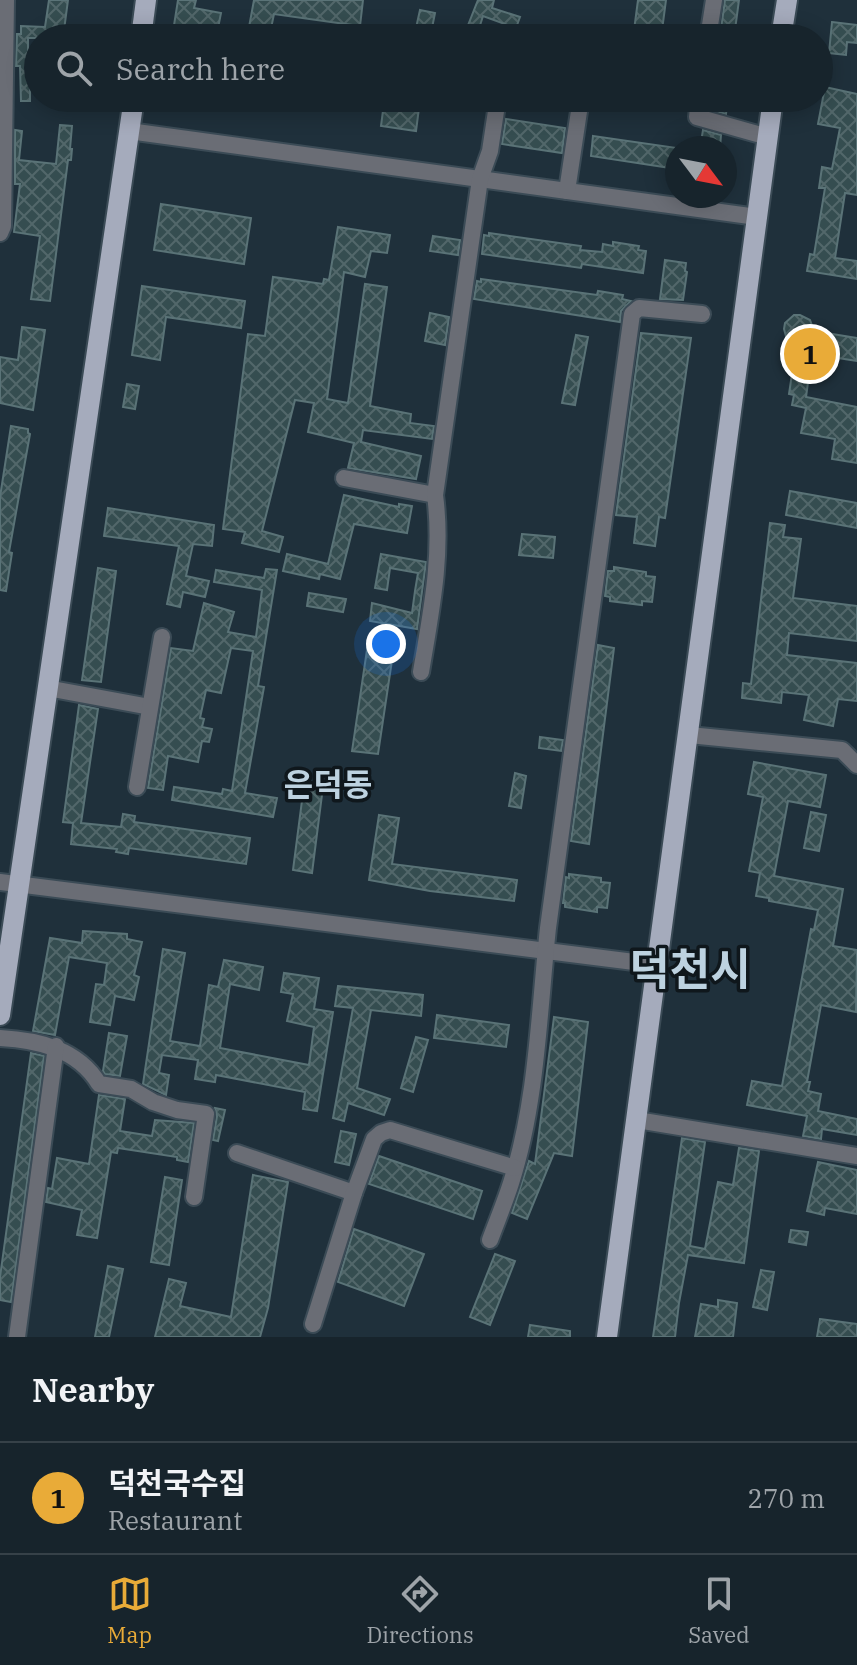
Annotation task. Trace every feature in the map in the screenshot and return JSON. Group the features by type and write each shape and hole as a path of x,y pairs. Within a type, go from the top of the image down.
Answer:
{"main road":[{"path":"143,24 146,0"},
{"path":"783,24 787,0"},
{"path":"0,1015 9,884 47,688 132,112"},
{"path":"607,1337 771,112"}],"street":[{"path":"0,233 3,226 6,0"},
{"path":"710,24 714,0"},
{"path":"421,672 439,562 435,495 480,179 490,151 496,112"},
{"path":"567,191 579,112"},
{"path":"698,112 697,117 768,137"},
{"path":"129,131 757,217"},
{"path":"490,1240 515,1168 528,1099 541,1008 545,951 632,314 639,308 702,314"},
{"path":"344,478 435,495"},
{"path":"137,787 162,637"},
{"path":"47,688 150,707"},
{"path":"689,735 842,750 857,765"},
{"path":"9,884 658,965"},
{"path":"0,1038 56,1046 92,1073 99,1084 131,1089 153,1102 177,1110 206,1114 194,1197"},
{"path":"17,1337 56,1046"},
{"path":"637,1120 857,1156"},
{"path":"313,1324 354,1193 374,1139 381,1133 390,1130 515,1168"},
{"path":"237,1153 354,1193"}],"building":[{"path":"49,0 68,0 65,24 45,24"},
{"path":"178,0 196,0 194,8 221,13 219,24 174,24"},
{"path":"254,0 363,0 360,24 274,14 272,24 250,24"},
{"path":"478,0 494,0 492,8 520,17 517,24 505,24 483,16 480,24 469,24"},
{"path":"638,0 666,0 663,24 635,24"},
{"path":"725,0 739,0 736,24 722,24"},
{"path":"420,10 435,13 433,24 417,24"},
{"path":"832,24 857,25 857,43 847,42 846,55 833,53"},
{"path":"21,26 24,26 24,101 21,101 20,66 16,66 17,34 21,34"},
{"path":"833,89 857,94 857,195 845,193 835,258 857,261 857,279 807,271 810,254 814,255 825,188 819,188 822,167 832,169 840,128 818,124 820,112 833,112"},
{"path":"383,112 418,112 416,131 381,126"},
{"path":"506,119 565,128 562,153 502,144"},
{"path":"60,125 72,126 72,149 50,301 31,299 40,236 14,232 20,184 15,184 15,130 22,131 19,160 56,164"},
{"path":"703,130 721,135 721,136 702,136"},
{"path":"593,136 665,146 665,167 591,156"},
{"path":"161,204 251,218 244,264 154,250"},
{"path":"338,227 390,235 387,253 371,251 365,277 344,272 327,399 348,403 365,284 387,287 370,406 411,414 410,423 434,426 432,439 363,430 361,442 421,456 416,479 348,468 354,443 308,432 314,403 295,400 262,531 283,537 279,552 242,543 245,532 223,529 248,334 265,336 273,277 323,284 324,279 329,280"},
{"path":"489,233 581,246 580,250 602,252 603,244 613,246 613,242 639,246 638,250 646,251 643,273 482,254 484,235 489,236"},
{"path":"433,236 460,240 458,255 430,251"},
{"path":"665,260 686,263 683,300 660,299"},
{"path":"481,279 597,295 598,291 623,295 622,299 631,301 621,311 620,322 474,299 477,281 481,282"},
{"path":"142,286 245,301 241,328 166,317 160,360 132,355"},
{"path":"430,313 449,317 445,345 425,341"},
{"path":"794,315 810,320 814,331 857,338 857,361 825,356 824,362 811,361 806,397 857,407 857,463 832,459 835,439 801,433 806,408 792,405 794,395 789,394 796,347 787,340 784,329 785,323"},
{"path":"22,327 45,330 33,410 0,403 0,357 18,360"},
{"path":"641,333 691,338 665,518 659,517 655,546 634,543 637,517 616,515"},
{"path":"576,335 588,337 575,405 562,403"},
{"path":"127,384 139,386 135,409 123,407"},
{"path":"11,426 28,429 30,434 9,552 12,553 6,591 0,590 0,497"},
{"path":"790,491 857,503 857,528 786,515"},
{"path":"344,495 399,507 399,504 412,506 407,533 354,524 340,579 320,574 319,579 283,571 287,554 328,564"},
{"path":"108,508 214,525 212,546 193,544 186,576 209,581 205,597 183,592 180,607 167,604 179,546 104,536"},
{"path":"770,523 785,525 783,537 801,539 793,598 857,606 857,641 789,633 787,655 857,663 857,701 838,699 833,726 804,720 809,695 782,692 781,703 742,698 743,683 751,684"},
{"path":"522,534 555,537 553,558 519,555"},
{"path":"381,554 426,562 417,629 370,621 372,603 412,613 418,573 390,568 387,590 375,588"},
{"path":"614,567 646,572 646,576 655,577 652,602 642,601 642,605 610,601 610,597 605,596 608,571 614,571"},
{"path":"98,568 116,571 101,682 82,680"},
{"path":"266,569 277,570 258,686 264,687 245,793 277,798 273,817 172,800 174,787 222,794 223,789 232,791 253,651 231,648 221,693 206,690 200,718 204,719 202,727 212,729 209,742 202,741 198,762 168,756 163,790 148,788 171,648 193,651 204,603 234,612 228,632 256,637 262,590 214,582 216,570 264,578"},
{"path":"309,593 346,599 343,612 307,606"},
{"path":"368,643 394,647 378,754 352,751"},
{"path":"598,645 614,648 589,844 571,841"},
{"path":"79,705 98,709 81,823 121,827 123,814 135,816 134,822 250,838 246,864 129,848 128,854 116,852 117,849 71,844 73,823 63,822"},
{"path":"540,737 563,740 561,751 539,748"},
{"path":"754,762 826,775 820,807 788,801 774,876 843,889 833,946 857,950 856,1012 821,1005 807,1082 810,1082 808,1091 821,1094 818,1111 857,1119 857,1135 822,1129 821,1139 803,1136 807,1116 747,1105 752,1081 782,1086 811,929 814,930 818,910 756,896 760,873 749,871 763,797 748,794"},
{"path":"515,773 526,776 521,808 509,806"},
{"path":"304,785 323,787 312,873 293,870"},
{"path":"811,812 826,815 819,851 804,848"},
{"path":"379,815 399,818 392,864 517,880 514,901 369,880"},
{"path":"569,874 601,878 601,882 610,883 607,908 597,907 597,912 565,907 566,877 569,878"},
{"path":"83,931 127,934 127,939 142,942 134,975 139,977 134,1000 115,996 110,1025 90,1022 96,984 104,985 107,963 69,957 55,1035 33,1031 50,938 82,943"},
{"path":"163,949 185,953 170,1041 200,1046 209,985 218,987 224,960 263,967 259,990 230,984 220,1048 309,1065 314,1027 287,1021 293,994 281,992 284,973 319,978 314,1009 333,1012 317,1111 303,1109 305,1092 216,1075 215,1082 195,1079 198,1060 162,1055 159,1073 169,1075 166,1095 143,1084"},
{"path":"338,986 423,995 421,1016 371,1010 357,1088 390,1099 384,1115 348,1103 344,1121 333,1118 353,1008 335,1006"},
{"path":"437,1015 509,1025 506,1047 434,1038"},
{"path":"554,1017 588,1022 572,1156 554,1153 527,1219 512,1213 529,1161 535,1164"},
{"path":"109,1033 127,1036 120,1076 103,1071"},
{"path":"416,1037 428,1040 413,1092 401,1088"},
{"path":"31,1053 44,1056 11,1302 0,1300 0,1277"},
{"path":"99,1095 125,1099 120,1131 152,1136 155,1120 194,1123 188,1162 177,1160 177,1157 118,1148 117,1153 111,1152 97,1238 77,1235 82,1210 46,1202 48,1188 52,1189 57,1158 89,1164"},
{"path":"215,1108 225,1110 218,1141 213,1140 217,1116"},
{"path":"341,1131 356,1134 349,1165 335,1162"},
{"path":"682,1138 705,1142 690,1246 705,1249 718,1182 733,1185 739,1148 759,1151 744,1263 688,1255 675,1337 653,1337"},
{"path":"379,1156 482,1191 473,1219 369,1184"},
{"path":"818,1162 857,1170 857,1214 825,1208 824,1215 807,1211"},
{"path":"253,1175 288,1182 268,1308 260,1337 155,1337 169,1279 186,1283 180,1306 231,1317"},
{"path":"165,1177 182,1180 169,1265 151,1262"},
{"path":"354,1229 424,1254 404,1306 338,1282"},
{"path":"791,1230 808,1232 806,1245 789,1242"},
{"path":"495,1254 515,1261 490,1325 470,1317"},
{"path":"108,1266 123,1269 109,1337 95,1337"},
{"path":"761,1270 774,1272 767,1310 753,1307"},
{"path":"718,1300 737,1303 733,1337 695,1337 701,1304 718,1307"},
{"path":"820,1319 857,1324 857,1337 817,1337"},
{"path":"530,1325 570,1331 570,1337 528,1337"}],"place":[{"name":"덕천국수집","path":"810,354"}],"district":[{"name":"은덕동","path":"328,785"},
{"name":"덕천시","path":"690,970"}]}
